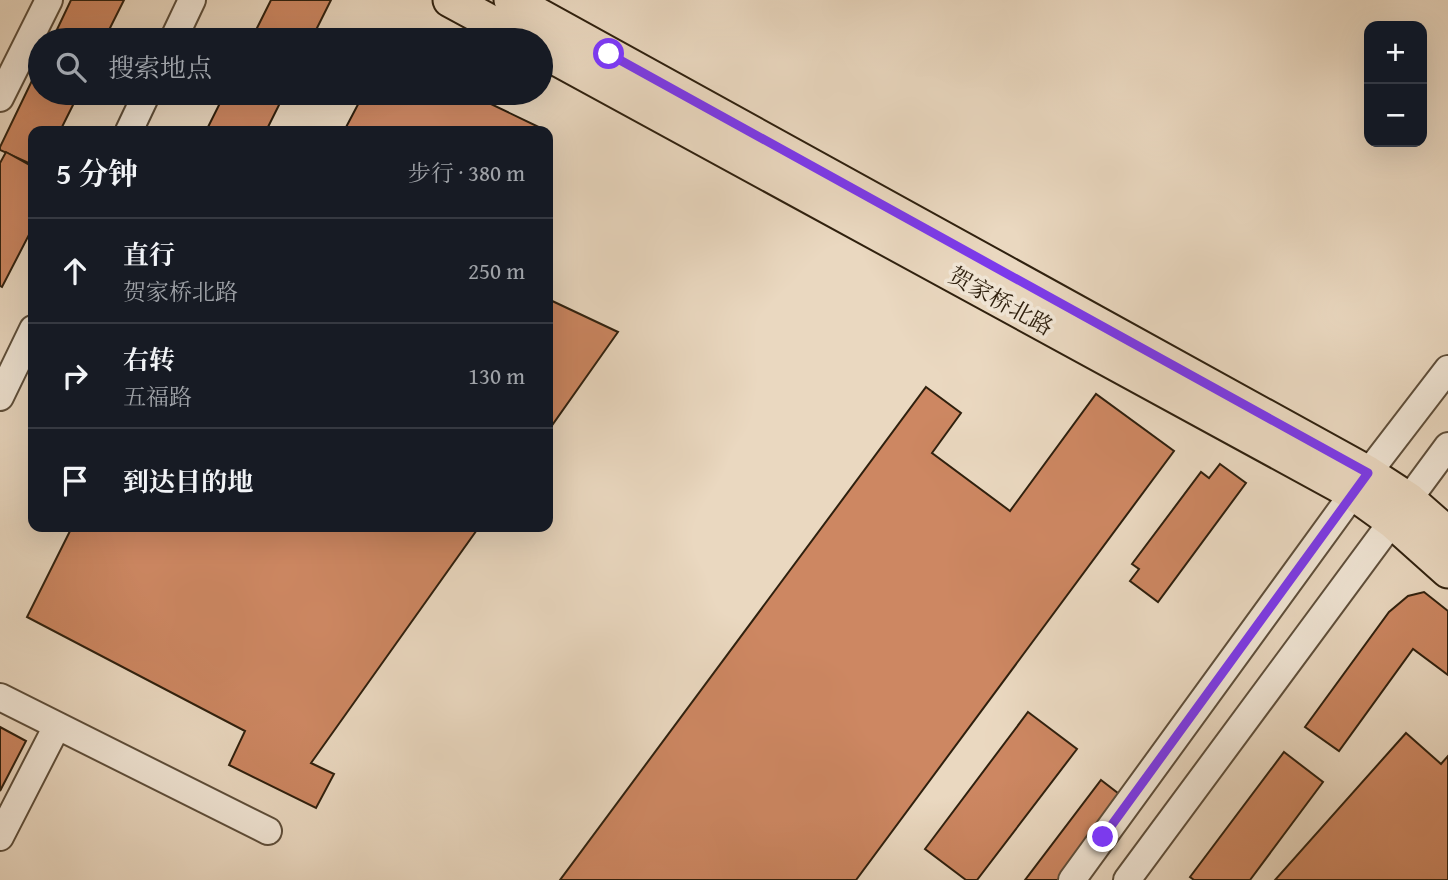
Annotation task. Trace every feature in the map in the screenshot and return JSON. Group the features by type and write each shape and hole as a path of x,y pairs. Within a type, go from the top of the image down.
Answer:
{"main road":[{"path":"450,0 502,28"},
{"name":"贺家桥北路","path":"511,0 1360,483 1400,510 1448,534"},
{"name":"贺家桥北路","path":"553,56 1360,483"},
{"name":"贺家桥北路","path":"1400,510 1448,570"}],"street":[{"path":"35,28 49,0"},
{"path":"179,28 192,0"},
{"path":"0,98 28,42"},
{"path":"131,126 141,105"},
{"path":"0,397 28,338"},
{"path":"1072,880 1360,483 1448,369"},
{"path":"1127,880 1448,446"},
{"path":"0,697 268,831"},
{"path":"0,837 58,726"}],"building":[{"path":"71,0 124,0 110,28 58,28"},
{"path":"271,0 331,0 317,28 257,28"},
{"path":"28,89 28,105 73,105 62,126 28,126 28,163 0,150"},
{"path":"219,105 279,105 268,126 208,126"},
{"path":"358,105 493,105 537,126 347,126"},
{"path":"6,152 28,164 28,237 2,287 0,286 0,163"},
{"path":"553,301 618,332 553,424"},
{"path":"926,387 961,413 932,453 1010,511 1096,394 1174,451 856,880 560,880"},
{"path":"1220,464 1246,483 1158,602 1130,581 1139,569 1132,564 1201,472 1209,478"},
{"path":"70,532 475,532 311,763 334,774 316,808 229,765 245,731 27,617"},
{"path":"1424,592 1448,611 1448,675 1413,649 1339,751 1305,727 1389,612 1408,596"},
{"path":"1028,712 1077,749 977,880 966,880 925,849"},
{"path":"0,727 26,741 0,791"},
{"path":"1406,733 1441,764 1448,756 1448,880 1275,880"},
{"path":"1284,752 1323,782 1250,880 1194,880 1190,877"},
{"path":"1101,780 1123,797 1060,880 1025,880"}],"route":[{"path":"609,54 1368,473 1103,837"}]}
